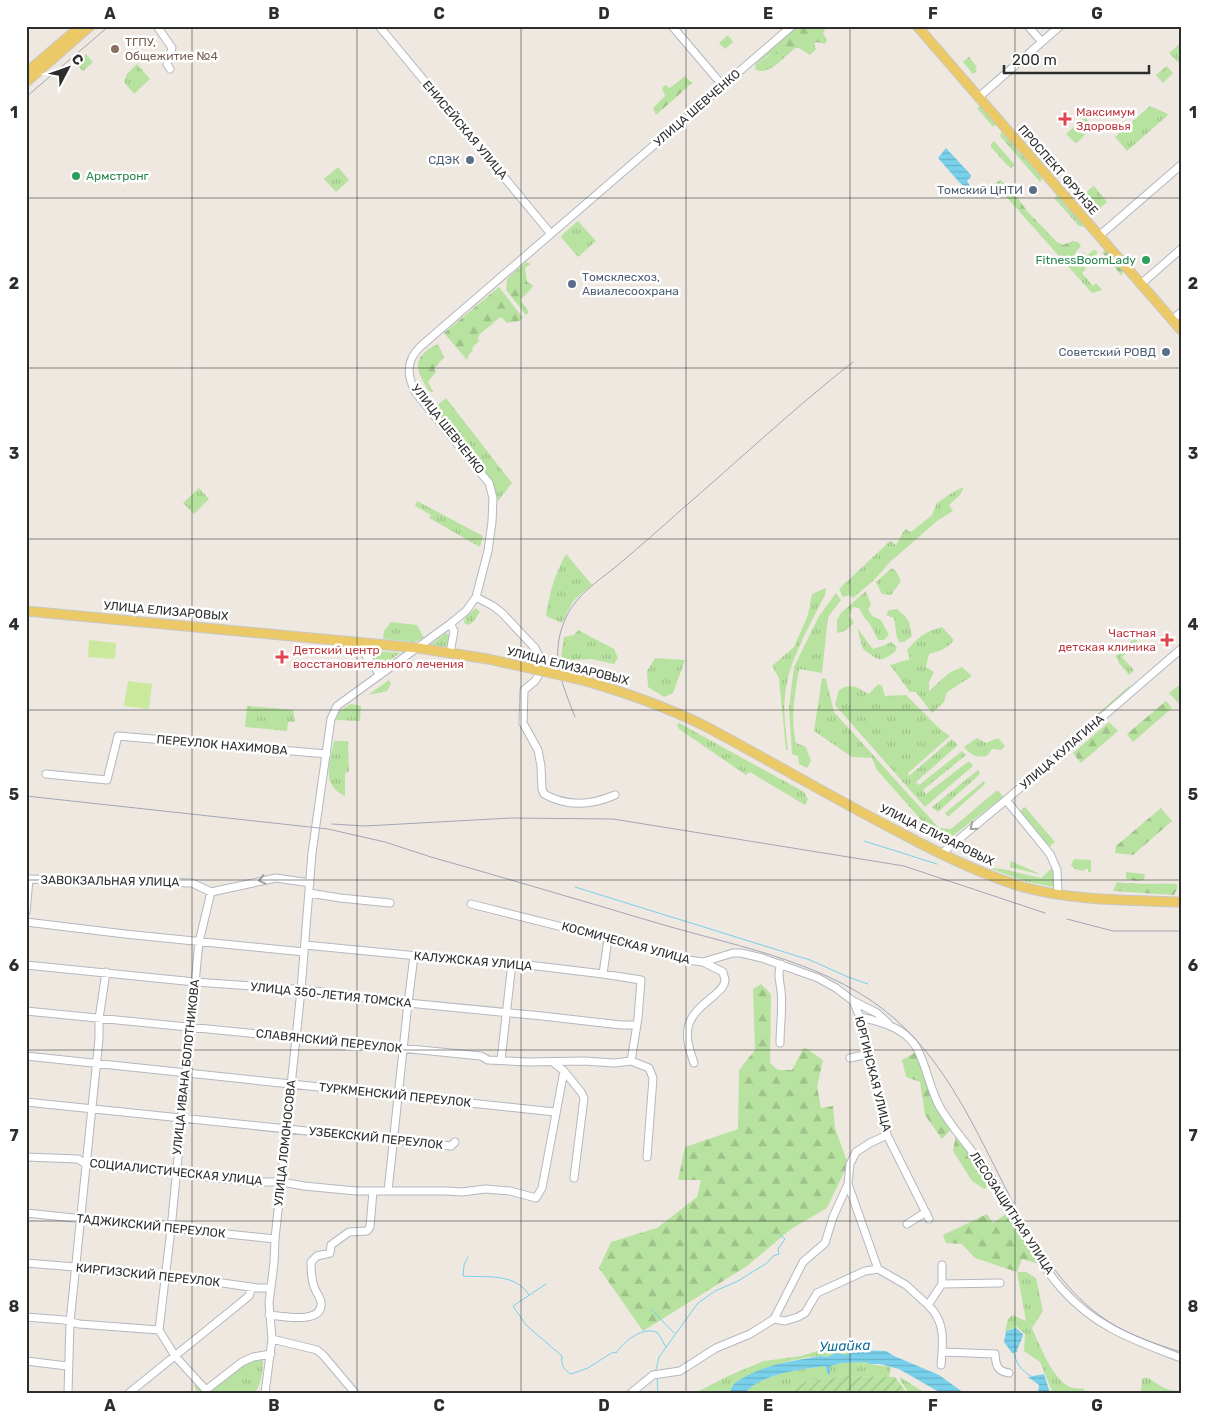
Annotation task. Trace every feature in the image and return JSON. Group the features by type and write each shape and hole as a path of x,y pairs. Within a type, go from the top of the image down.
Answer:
{"main road":[{"path":"26,73 81,26"},
{"path":"26,82 90,26"},
{"name":"ПРОСПЕКТ ФРУНЗЕ","path":"917,26 1181,330"},
{"name":"УЛИЦА ЕЛИЗАРОВЫХ","path":"26,611 418,648 529,668 582,680 677,712 941,854 996,877 1023,887 1058,894 1105,899 1181,902"}],"street":[{"path":"157,26 172,48 167,64 170,69"},
{"name":"ЕНИСЕЙСКАЯ УЛИЦА","path":"379,26 551,234"},
{"path":"672,26 724,86"},
{"name":"УЛИЦА ШЕВЧЕНКО","path":"310,883 317,813 331,719 337,706 466,611 476,597 488,551 492,522 493,498 491,490 485,477 416,393 409,377 408,364 413,354 792,26"},
{"path":"1028,26 1042,42"},
{"path":"978,97 1060,26"},
{"path":"1099,236 1181,165"},
{"path":"1141,284 1181,250"},
{"path":"1172,320 1181,312"},
{"path":"476,597 502,613 535,648 541,660 541,671 524,690 523,723 538,750 544,794 573,804 599,802 615,795"},
{"path":"450,624 454,631 450,653"},
{"path":"356,642 380,675"},
{"name":"УЛИЦА КУЛАГИНА","path":"941,854 1181,649"},
{"name":"ПЕРЕУЛОК НАХИМОВА","path":"46,774 107,780 118,736 327,754"},
{"path":"1006,800 1050,854 1057,870 1058,894"},
{"path":"211,892 276,878 310,883"},
{"path":"26,912 28,879"},
{"name":"ЗАВОКЗАЛЬНАЯ УЛИЦА","path":"28,879 192,883 211,892"},
{"name":"УЛИЦА ЛОМОНОСОВА","path":"265,1393 272,1339 270,1288 301,990 310,883"},
{"name":"УЛИЦА ИВАНА БОЛОТНИКОВА","path":"159,1330 199,942 211,892"},
{"path":"309,894 390,903"},
{"name":"КОСМИЧЕСКАЯ УЛИЦА","path":"471,904 654,950 680,959 703,962 733,953 741,953 781,964"},
{"name":"КАЛУЖСКАЯ УЛИЦА","path":"26,922 199,942 512,963 641,980 636,1024"},
{"path":"603,974 608,939"},
{"path":"388,1190 414,956"},
{"path":"694,1063 687,1040 688,1027 694,1012 724,986 725,980 723,972 703,962"},
{"path":"501,1060 512,963"},
{"path":"780,1043 781,990 778,976 781,964"},
{"name":"ЮРГИНСКАЯ УЛИЦА","path":"781,964 818,978 836,988 853,1001 860,1017 868,1054 876,1077 887,1135 927,1216 907,1224"},
{"name":"УЛИЦА 350-ЛЕТИЯ ТОМСКА","path":"26,965 195,982 301,990 621,1025 636,1024"},
{"path":"68,1393 70,1322 86,1156 93,1108 99,1019 106,972"},
{"path":"853,1001 877,1013 892,1027"},
{"name":"СЛАВЯНСКИЙ ПЕРЕУЛОК","path":"26,1012 480,1056 488,1060 614,1063 631,1061"},
{"name":"ЛЕСОЗАЩИТНАЯ УЛИЦА","path":"860,1017 892,1027 906,1035 918,1049 932,1092 941,1110 983,1165 1046,1270 1063,1290 1077,1304 1108,1328 1123,1336 1181,1358"},
{"path":"636,1024 631,1061 649,1068 653,1078 647,1157"},
{"path":"850,1058 868,1054"},
{"name":"ТУРКМЕНСКИЙ ПЕРЕУЛОК","path":"26,1056 555,1112"},
{"path":"554,1062 582,1092 584,1098 574,1178"},
{"path":"555,1112 564,1071"},
{"name":"УЗБЕКСКИЙ ПЕРЕУЛОК","path":"26,1102 451,1146 455,1142"},
{"name":"СОЦИАЛИСТИЧЕСКАЯ УЛИЦА","path":"26,1157 78,1159 86,1164 254,1182 282,1182 356,1191 462,1192 485,1189 510,1191 536,1198 542,1188 555,1112"},
{"path":"631,1393 653,1375 680,1371 716,1348 750,1334 774,1319 803,1262 825,1243 833,1217 848,1184 850,1164 856,1152 887,1135"},
{"path":"848,1184 878,1269 906,1286 936,1313 942,1325 941,1366"},
{"path":"270,1315 304,1318 317,1312 321,1303 314,1288 311,1262 318,1256 330,1253 331,1245 347,1233 369,1229 373,1191"},
{"name":"ТАДЖИКСКИЙ ПЕРЕУЛОК","path":"26,1213 275,1239"},
{"name":"КИРГИЗСКИЙ ПЕРЕУЛОК","path":"26,1263 82,1270 115,1271 165,1278 188,1278 270,1288"},
{"path":"928,1305 942,1284 942,1265"},
{"path":"774,1319 785,1321 798,1317 805,1312 817,1293 833,1284 865,1271 878,1269"},
{"path":"942,1284 1000,1283"},
{"path":"129,1393 249,1296 252,1287"},
{"path":"26,1316 79,1324 159,1330 175,1356 206,1390 242,1362 253,1357 271,1354"},
{"path":"272,1339 316,1350 323,1355 355,1393"},
{"path":"942,1352 995,1354 996,1367 1001,1372 1010,1373"},
{"path":"26,1361 68,1366"}],"green space":[{"path":"797,26 827,26 823,33 827,40 825,44 816,42 814,44 816,49 810,55 799,48 795,48 785,57 773,54 756,63"},
{"path":"728,35 733,42 725,49 719,43"},
{"path":"1181,43 1181,61 1179,63 1169,53"},
{"path":"773,53 779,53 785,57 767,70 759,71 755,69 756,63 758,64"},
{"path":"86,54 93,62 83,71 76,64"},
{"path":"969,57 977,67 975,69 977,71 973,74 963,62"},
{"path":"137,64 150,79 134,94 124,82 127,74"},
{"path":"1167,66 1173,73 1163,83 1156,75"},
{"path":"685,76 692,83 656,115 653,108 665,96 662,88 665,85 670,88"},
{"path":"980,106 996,124 993,127 977,108"},
{"path":"1150,106 1168,115 1127,151 1115,137"},
{"path":"1085,117 1092,126 1087,130 1090,134 1087,133 1077,143 1074,142 1066,134"},
{"path":"1002,131 1040,175 1042,180 1040,182 1000,136"},
{"path":"994,141 1015,165 1011,168 991,147"},
{"path":"338,167 349,180 336,192 324,179"},
{"path":"1068,173 1085,193 1094,186 1107,202 1098,210 1087,198 1082,202 1062,178"},
{"path":"1000,180 1012,190 1027,211 1057,242 1063,245 1073,241 1078,242 1081,246 1075,253 1075,257 1078,259 1083,252 1086,256 1094,250 1097,251 1097,254 1074,273 995,184"},
{"path":"1058,195 1086,227 1079,226 1054,198"},
{"path":"578,221 596,241 578,257 561,237"},
{"path":"1104,248 1123,271 1122,276 1103,254"},
{"path":"526,262 531,264 525,268 527,282 533,285 520,300 529,312 526,315 506,290 507,279"},
{"path":"1083,266 1086,269 1082,273 1093,286 1096,283 1102,290 1092,293 1074,273"},
{"path":"499,287 523,318 519,321 507,323 501,317 498,319 479,335 479,341 472,348 473,351 469,354 467,360 444,333"},
{"path":"438,344 444,357 434,369 436,372 428,382 433,392 429,391 421,377 418,365 419,359 423,354"},
{"path":"446,398 512,483 498,501 495,490 481,466 433,409"},
{"path":"964,487 960,495 949,505 953,511 937,521 890,562 874,580 853,598 849,595 843,597 839,589 890,541 896,545 905,529 911,532 932,515 937,503"},
{"path":"199,488 209,499 194,514 183,503"},
{"path":"417,501 483,536 480,547 429,518 431,515 415,506"},
{"path":"566,554 592,585 573,601 562,623 546,616 553,584"},
{"path":"892,568 896,571 901,581 891,595 882,594 876,582"},
{"path":"826,588 825,595 795,656 787,682 784,709 788,750 786,750 779,678 772,666 794,647 808,615 812,594"},
{"path":"866,591 871,605 868,609 872,616 881,620 889,635 884,640 878,640 859,608 853,607 849,616 854,622 847,629 837,633 837,620 841,613"},
{"path":"836,593 841,600 828,617 822,673 799,669 793,725 796,743 806,747 811,761 807,768 799,764 798,756 792,754 789,707 794,667 819,616"},
{"path":"476,608 480,612 472,623 468,625 464,623 465,618"},
{"path":"897,609 908,620 911,631 912,636 904,642 899,642 894,618 886,615 889,610"},
{"path":"391,622 417,625 424,638 414,642 383,639 384,631"},
{"path":"942,627 954,640 949,646 929,654 926,667 934,672 929,682 929,691 949,673 962,667 972,676 947,692 944,702 932,713 916,692 910,692 890,665 910,659 907,650 914,642 927,633"},
{"path":"857,628 873,649 891,642 897,647 895,652 882,659 876,658 863,649"},
{"path":"578,630 614,649 618,658 614,664 591,659 571,660 561,658 564,637 574,635"},
{"path":"446,633 450,636 448,647 430,645"},
{"path":"1135,638 1138,642 1122,657 1134,670 1129,675 1116,656"},
{"path":"89,640 116,643 115,659 88,657"},
{"path":"366,650 400,653 382,666 379,666"},
{"path":"655,658 685,660 673,693 664,697 648,687 647,671"},
{"path":"822,678 826,679 834,712 939,828 951,829 996,791 999,791 1003,797 949,838 936,840 919,832 923,822 877,770 872,758 852,757 814,731"},
{"path":"389,680 391,684 387,691 368,695"},
{"path":"128,681 152,684 149,709 124,706"},
{"path":"878,684 882,686 885,696 906,695 941,730 950,736 908,773 909,776 952,739 958,745 916,782 919,785 962,751 966,755 923,790 926,794 969,761 973,766 925,807 835,705 839,690 847,686 854,686 869,694"},
{"path":"1179,685 1181,688 1181,706 1169,693"},
{"path":"1129,686 1130,687 1067,741"},
{"path":"1166,701 1172,708 1133,742 1127,734"},
{"path":"351,704 361,706 360,721 336,720 338,712"},
{"path":"247,706 293,710 295,722 288,722 287,731 245,727"},
{"path":"1109,722 1118,731 1081,763 1073,753"},
{"path":"679,723 804,792 808,799 805,805 750,772 746,775 679,729 677,725"},
{"path":"977,738 986,743 998,738 1005,746 1001,750 992,749 987,756 980,757 971,754 964,747"},
{"path":"334,741 348,741 349,772 345,773 345,796 332,786 329,780 329,765"},
{"path":"978,770 980,774 938,812 932,807"},
{"path":"984,781 985,784 948,817 945,813"},
{"path":"1025,807 1055,842 1048,848 1019,812"},
{"path":"1161,808 1172,821 1133,855 1115,853 1116,846"},
{"path":"1074,859 1091,860 1091,872 1088,872 1088,869 1084,871 1075,869 1071,865"},
{"path":"1011,861 1038,873 1038,874 1010,867"},
{"path":"989,868 1041,878 1051,869 1055,870 1056,885 1053,887 1024,881"},
{"path":"1126,872 1145,874 1144,880 1126,879"},
{"path":"1117,882 1177,884 1177,889 1174,895 1113,891"},
{"path":"761,984 771,994 770,1063 778,1070 792,1070 804,1047 823,1060 817,1087 821,1108 833,1106 835,1128 848,1164 827,1208 791,1229 747,1266 643,1331 599,1268 611,1242 657,1228 697,1197 701,1180 678,1180 685,1147 738,1129 739,1070 755,1050 753,989"},
{"path":"916,1052 931,1098 952,1128 942,1139 925,1115 920,1082 906,1077 902,1060"},
{"path":"956,1135 992,1185 984,1189 972,1181 953,1151"},
{"path":"1009,1212 1042,1265 1022,1259 1017,1272 975,1258 962,1244 946,1243 943,1235 987,1214 993,1223"},
{"path":"1017,1272 1026,1272 1036,1278 1043,1311 1032,1328 1047,1361 1064,1383 1072,1388 1085,1389 1082,1393 1058,1393 1052,1391 1040,1362 1024,1351 1025,1334 1017,1327 1005,1331 1008,1319 1013,1315 1026,1321"},
{"path":"833,1346 855,1346 856,1350 847,1355 835,1353 828,1357 808,1357 766,1368 735,1383 729,1393 695,1393 728,1376 764,1361 801,1356"},
{"path":"263,1358 262,1376 255,1393 198,1393 194,1386 197,1383 208,1391 250,1361"},
{"path":"866,1362 891,1367 889,1377 844,1376 804,1382 785,1393 745,1393 761,1381 782,1374 825,1366 829,1375 830,1366 842,1363"},
{"path":"844,1376 895,1377 907,1393 785,1393 804,1382"},
{"path":"900,1377 925,1393 909,1393"},
{"path":"1142,1378 1149,1378 1168,1389 1181,1390 1181,1393 1141,1393"}],"water":[{"path":"946,148 971,175 967,181 972,190 970,191 959,182 938,158"},
{"path":"1016,1328 1023,1334 1017,1352 1012,1353 1004,1342 1006,1331"},
{"path":"856,1350 886,1351 939,1375 964,1393 941,1393 899,1369 866,1362 842,1363 830,1366 829,1376 825,1366 794,1371 761,1381 745,1393 729,1393 735,1383 766,1368 821,1356 828,1357 835,1353 847,1355"},
{"path":"1044,1374 1050,1393 1038,1393 1039,1385 1028,1377"}],"waterway":[{"path":"864,841 937,864"},
{"path":"575,887 810,960 868,984"},
{"path":"656,1370 659,1357 698,1303 715,1291 738,1281 767,1263 773,1256 779,1254 778,1249 785,1239 780,1235"},
{"path":"468,1257 464,1265 463,1276 508,1279 523,1288 529,1295"},
{"path":"546,1284 513,1306 526,1325 562,1356 563,1366 571,1374 588,1368 613,1352 616,1353 629,1339 647,1331 658,1333 666,1347"},
{"path":"651,1309 674,1333"},
{"path":"1014,1352 1019,1366 1031,1376"},
{"path":"657,1377 658,1393"}],"tram line":[{"path":"26,97 109,26"}],"railway":[{"path":"575,717 559,670 558,647 564,622 580,597 853,362"},
{"path":"26,796 328,829 385,842 431,857 755,950 815,971 843,984 870,1000 895,1019 934,1061 965,1109 1034,1239 1074,1293 1099,1315 1118,1327 1149,1341 1181,1352"},
{"path":"332,824 365,826 511,818 613,819 904,866 1045,913"},
{"path":"1067,919 1113,931 1181,931"}],"place":[{"name":"ТГПУ, Общежитие №4","path":"115,49"},
{"name":"Максимум Здоровья","path":"1065,119"},
{"name":"СДЭК","path":"470,160"},
{"name":"Армстронг","path":"76,176"},
{"name":"Томский ЦНТИ","path":"1033,190"},
{"name":"FitnessBoomLady","path":"1146,260"},
{"name":"Томсклесхоз, Авиалесоохрана","path":"572,284"},
{"name":"Советский РОВД","path":"1166,352"},
{"name":"Частная детская клиника","path":"1167,640"},
{"name":"Детский центр восстановительного лечения","path":"282,657"}],"water label":[{"name":"Ушайка","path":"845,1346"}]}
